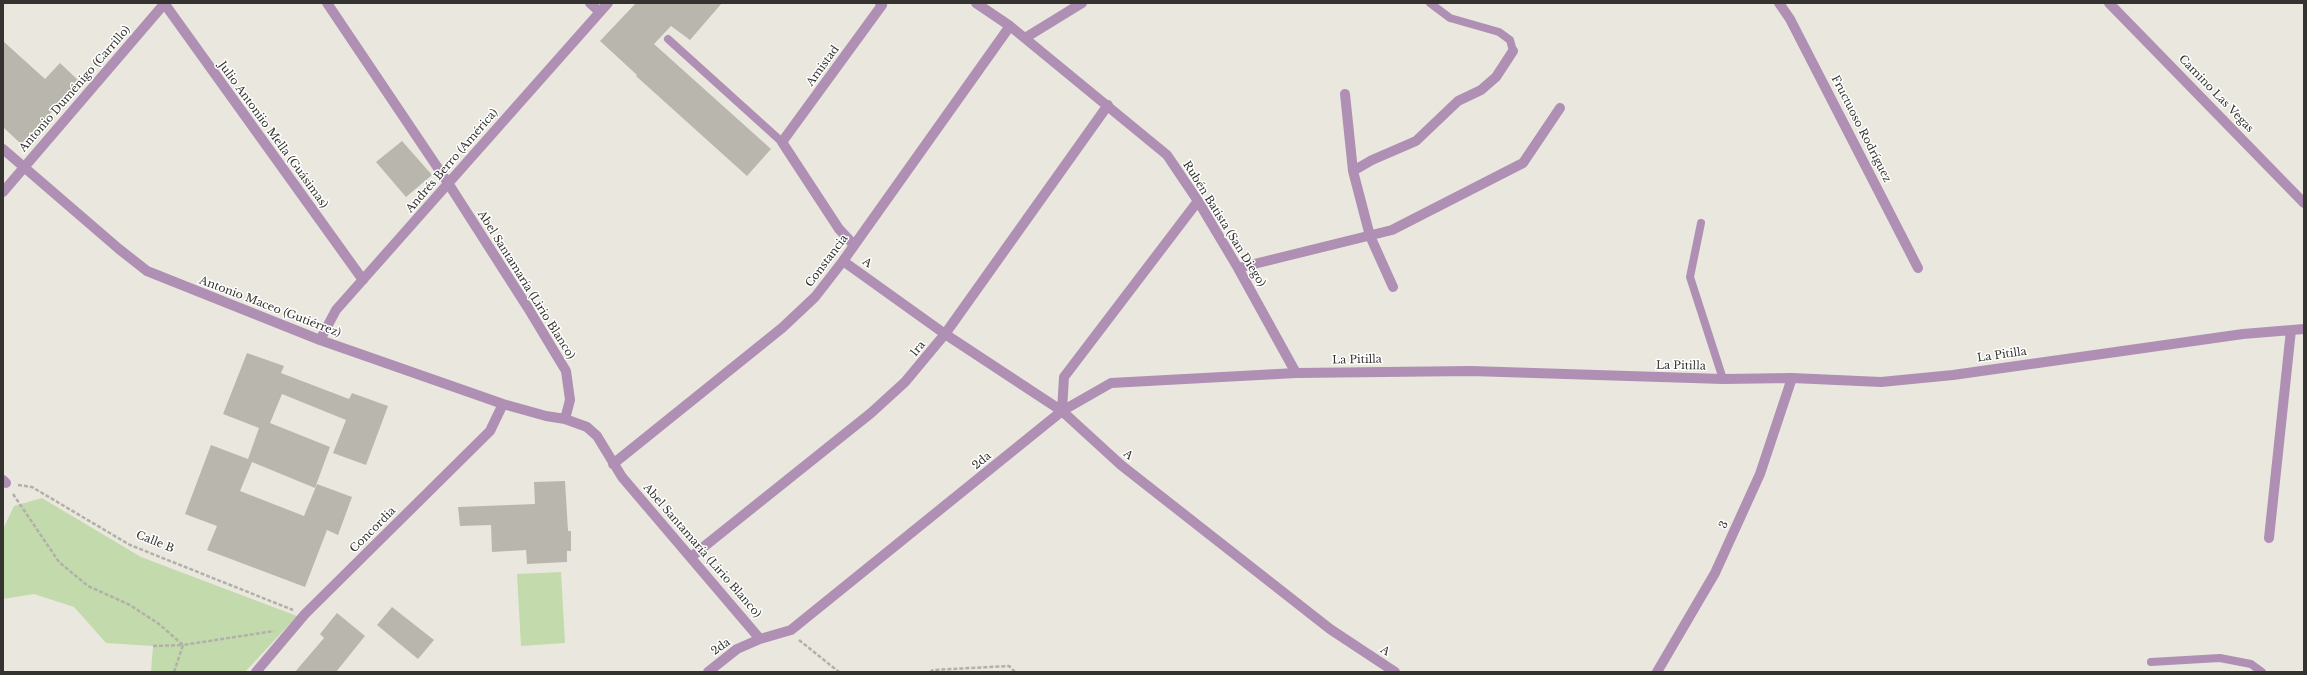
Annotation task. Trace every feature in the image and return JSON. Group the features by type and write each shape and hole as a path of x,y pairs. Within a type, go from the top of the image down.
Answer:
{"street":[{"name":"Antonio Duménigo (Carrillo)","path":"3,192 165,3"},
{"name":"Julio Antoniio Mella (Guásimas)","path":"165,3 363,280"},
{"name":"Abel Santamaría (Lirio Blanco)","path":"327,3 448,183 528,308 566,371 570,400 565,419 587,427 597,436 622,477 760,639"},
{"path":"590,3 600,12"},
{"name":"Andrés Berro (América)","path":"320,340 336,310 608,3"},
{"name":"Amistad","path":"782,142 882,5 880,3"},
{"name":"Rubén Batista (San Diego)","path":"976,3 1010,26 1167,155 1198,201 1238,268 1296,373"},
{"path":"1025,38 1082,3"},
{"name":"Fructuoso Rodríguez","path":"1779,3 1790,19 1918,268"},
{"name":"Camino Las Vegas","path":"2109,3 2304,203"},
{"name":"Constancia","path":"614,464 782,328 815,297 843,261 1010,26"},
{"path":"1353,171 1372,160 1416,141 1458,101 1481,90 1496,78 1513,51"},
{"path":"1345,94 1353,171 1370,236 1393,287"},
{"name":"1ra","path":"691,557 871,413 905,382 946,334 1108,105"},
{"path":"1238,268 1392,230 1523,163 1560,108"},
{"path":"782,142 839,229 854,244"},
{"name":"Antonio Maceo (Gutiérrez)","path":"3,149 119,249 147,271 320,340 503,404 546,416 565,419"},
{"path":"1062,411 1064,377 1198,201"},
{"name":"A","path":"843,261 946,334 1062,411 1121,465 1330,629 1395,672"},
{"name":"La Pitilla","path":"1062,411 1111,383 1296,373 1471,371 1723,379 1792,378 1881,382 1953,375 2243,334 2304,328"},
{"path":"2269,538 2291,330"},
{"name":"3","path":"1657,672 1715,573 1760,474 1792,378"},
{"name":"Concordia","path":"259,671 305,614 490,431 503,404"},
{"name":"2da","path":"708,672 737,650 760,639 791,630 1062,411"}],"lane":[{"path":"1430,3 1450,18 1499,32 1510,40 1513,51"},
{"path":"668,39 782,142"},
{"path":"1701,223 1690,277 1723,379"},
{"path":"2150,662 2220,658 2251,664 2262,672"}],"path":[{"name":"Calle B","path":"4,482 32,487 130,545 305,614"},
{"path":"4,482 58,562 88,586 130,605 159,624 183,645"},
{"path":"153,646 183,645 274,630 288,634"},
{"path":"791,630 803,645 839,672"},
{"path":"174,672 183,645"},
{"path":"930,672 933,670 1009,666 1014,672"}],"green space":[{"path":"42,498 141,557 297,616 245,672 151,672 153,646 106,643 74,607 34,594 3,599 3,529 14,506"},
{"path":"561,572 565,643 521,646 517,574"}],"building":[{"path":"636,3 722,3 690,40 671,26 654,44 771,149 747,176 636,76 637,75 600,41"},
{"path":"3,41 45,79 60,63 80,82 21,144 3,127"},
{"path":"402,141 432,175 406,197 376,162"},
{"path":"247,353 284,366 281,373 349,399 352,393 388,406 366,465 333,453 346,420 282,394 270,423 330,447 315,488 252,462 240,491 304,516 317,484 352,497 338,535 327,530 305,587 207,550 217,526 185,514 211,445 248,459 259,428 223,414"},
{"path":"565,481 568,531 571,531 571,551 567,551 567,562 527,564 526,550 492,552 491,525 460,526 458,507 535,504 534,482"},
{"path":"392,607 434,640 418,659 377,625"},
{"path":"337,613 365,636 336,672 295,672 324,638 320,634"}]}
